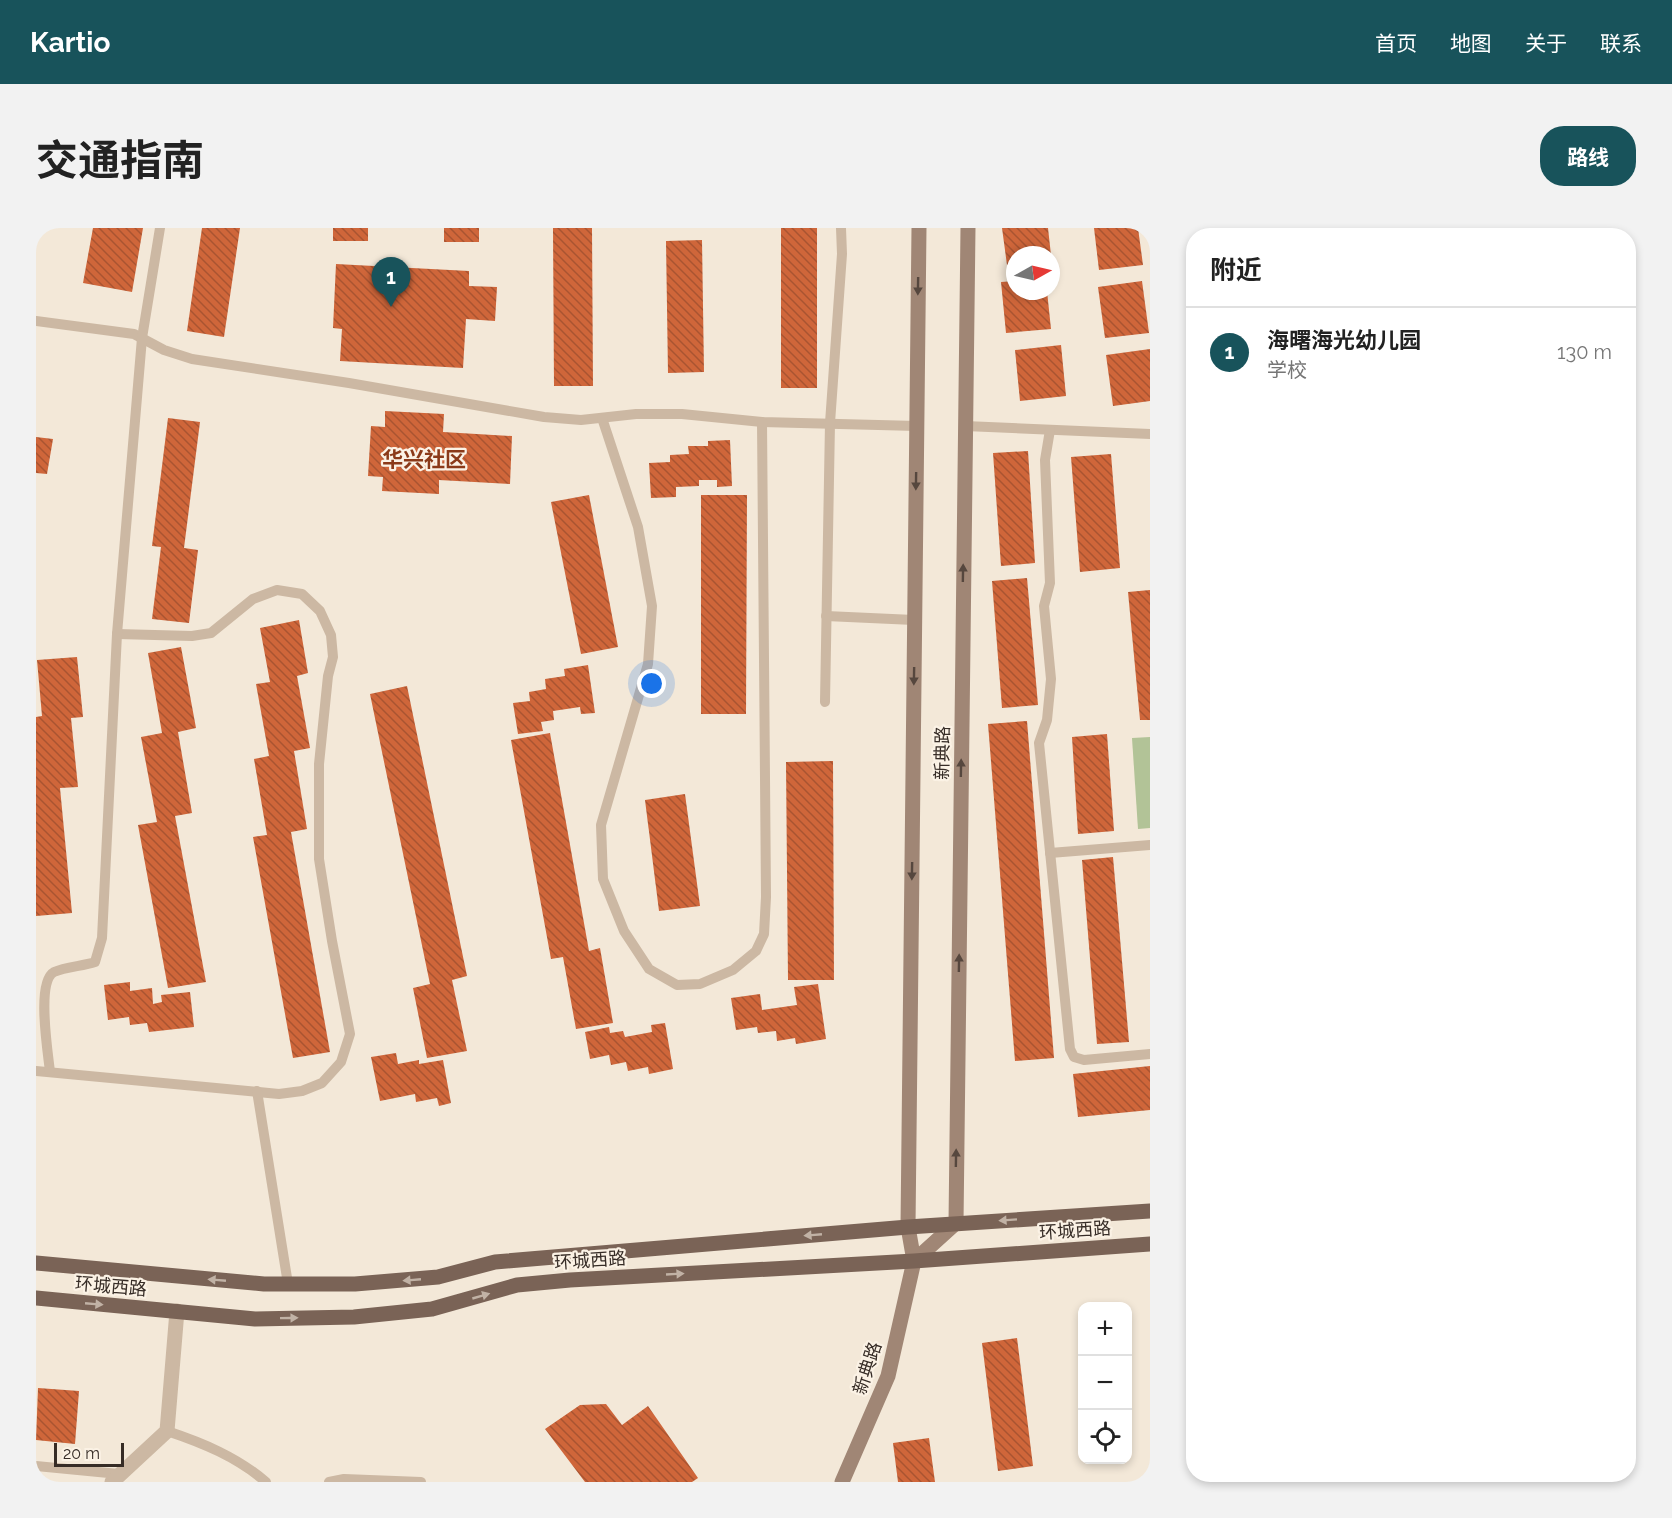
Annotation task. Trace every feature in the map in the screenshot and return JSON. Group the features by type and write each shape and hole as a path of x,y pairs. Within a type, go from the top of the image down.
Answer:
{"main road":[{"name":"新典路","path":"842,1482 888,1376 914,1261 908,1227 919,228"},
{"name":"新典路","path":"956,1224 968,228"},
{"name":"环城西路","path":"36,1263 264,1284 355,1284 438,1277 495,1262 908,1227 1150,1211"},
{"path":"914,1261 956,1224"},
{"name":"环城西路","path":"36,1298 255,1318 354,1317 432,1309 518,1286 559,1281 914,1261 1150,1244"}],"street":[{"path":"116,1478 167,1431 177,1311"}],"lane":[{"path":"50,1072 43,998 45,981 53,973 95,962 102,938 117,634 142,338 160,228"},
{"path":"825,702 830,423 842,254 841,228"},
{"path":"36,321 134,334 164,350 192,359 349,383 544,417 581,420 636,414 682,414 762,422 917,426"},
{"path":"602,418 638,527 652,606 648,664 601,825 603,879 624,931 650,969 676,985 700,984 734,970 756,951 764,934 766,897 762,422"},
{"path":"965,426 1150,434"},
{"path":"1050,430 1045,460 1050,583 1044,606 1051,679 1047,720 1039,743 1070,1049 1074,1057 1084,1060 1150,1054"},
{"path":"36,1071 279,1094 302,1091 322,1083 341,1062 350,1034 319,859 319,764 328,676 333,657 331,635 320,610 302,594 277,590 253,599 211,633 192,636 117,634"},
{"path":"826,616 914,620"},
{"path":"1050,853 1150,845"},
{"path":"257,1091 288,1284"},
{"path":"167,1431 200,1442 248,1467 267,1482"},
{"path":"36,1466 116,1478"},
{"path":"329,1482 344,1479 421,1482"}],"green space":[{"path":"1150,737 1150,828 1138,829 1132,738"}],"building":[{"path":"93,228 143,228 132,292 83,283"},
{"path":"202,228 240,228 224,337 187,331"},
{"path":"333,228 368,228 368,241 333,241"},
{"path":"444,228 479,228 479,242 444,242"},
{"path":"553,228 592,228 593,386 554,386"},
{"path":"781,228 817,228 817,388 781,388"},
{"path":"1002,228 1048,228 1050,246 1006,246 1006,258"},
{"path":"1094,228 1138,228 1143,265 1099,270"},
{"path":"702,240 704,372 668,373 666,241"},
{"path":"336,264 469,271 469,286 497,287 495,321 466,319 463,368 340,361 342,329 333,328"},
{"path":"1142,281 1149,333 1105,338 1098,287"},
{"path":"1001,282 1006,282 1006,300 1048,300 1051,329 1006,333"},
{"path":"1061,345 1066,396 1020,401 1015,350"},
{"path":"1150,349 1150,401 1113,406 1106,355"},
{"path":"385,411 444,414 443,432 512,436 510,484 439,480 439,494 382,491 383,477 368,476 371,426 385,427"},
{"path":"168,418 200,422 184,548 198,550 189,623 152,619 161,547 152,546"},
{"path":"36,437 53,439 47,474 36,473"},
{"path":"730,440 732,486 717,487 717,480 699,480 699,486 676,487 676,497 651,498 649,463 670,462 670,455 689,454 688,446 708,446 708,441"},
{"path":"1028,451 1035,563 1001,566 993,453"},
{"path":"1111,454 1120,568 1080,572 1071,457"},
{"path":"589,495 618,647 581,654 551,502"},
{"path":"701,495 747,495 746,714 701,714"},
{"path":"1027,578 1038,705 1002,708 992,581"},
{"path":"1150,590 1150,720 1140,720 1128,592"},
{"path":"299,620 308,673 297,676 310,748 294,751 307,829 291,832 330,1052 293,1058 253,837 267,835 254,759 269,756 256,684 270,682 260,628"},
{"path":"181,647 196,728 178,732 192,813 175,816 206,982 168,988 138,825 157,822 141,737 162,733 148,653"},
{"path":"77,657 83,717 71,718 78,787 60,788 72,913 36,916 36,717 42,716 37,660"},
{"path":"588,665 595,713 581,714 580,707 553,711 554,720 541,722 543,731 518,734 513,703 530,701 529,692 546,689 545,679 565,676 564,669"},
{"path":"407,686 467,976 452,980 467,1051 427,1058 413,988 430,984 370,694"},
{"path":"1027,721 1054,1058 1015,1061 988,724"},
{"path":"550,733 589,951 600,948 613,1023 576,1029 563,957 551,959 511,740"},
{"path":"1107,734 1114,831 1078,834 1072,737"},
{"path":"833,761 834,980 788,980 786,762"},
{"path":"685,794 700,906 659,911 645,800"},
{"path":"1113,857 1129,1042 1097,1044 1082,860"},
{"path":"130,982 130,991 152,988 153,1004 162,1002 161,995 190,992 194,1027 149,1032 147,1023 130,1025 129,1017 108,1020 104,985"},
{"path":"818,984 826,1039 796,1044 795,1038 777,1041 776,1031 758,1033 757,1027 736,1030 731,998 760,994 762,1010 797,1005 794,987"},
{"path":"665,1023 673,1069 649,1074 648,1067 628,1071 626,1062 611,1065 609,1055 590,1059 585,1032 609,1027 610,1033 623,1031 625,1037 652,1032 651,1025"},
{"path":"396,1053 398,1064 419,1060 419,1064 443,1060 451,1103 439,1106 437,1098 416,1102 415,1094 380,1101 371,1057"},
{"path":"1150,1066 1150,1110 1078,1117 1073,1074"},
{"path":"1017,1338 1033,1466 998,1471 982,1343"},
{"path":"38,1388 79,1391 75,1444 36,1440"},
{"path":"606,1404 622,1425 648,1406 698,1478 692,1482 585,1482 545,1429 580,1405"},
{"path":"929,1438 935,1482 898,1482 893,1443"}],"place":[{"name":"海曙海光幼儿园","path":"391,307"}],"district":[{"name":"华兴社区","path":"424,459"}]}
